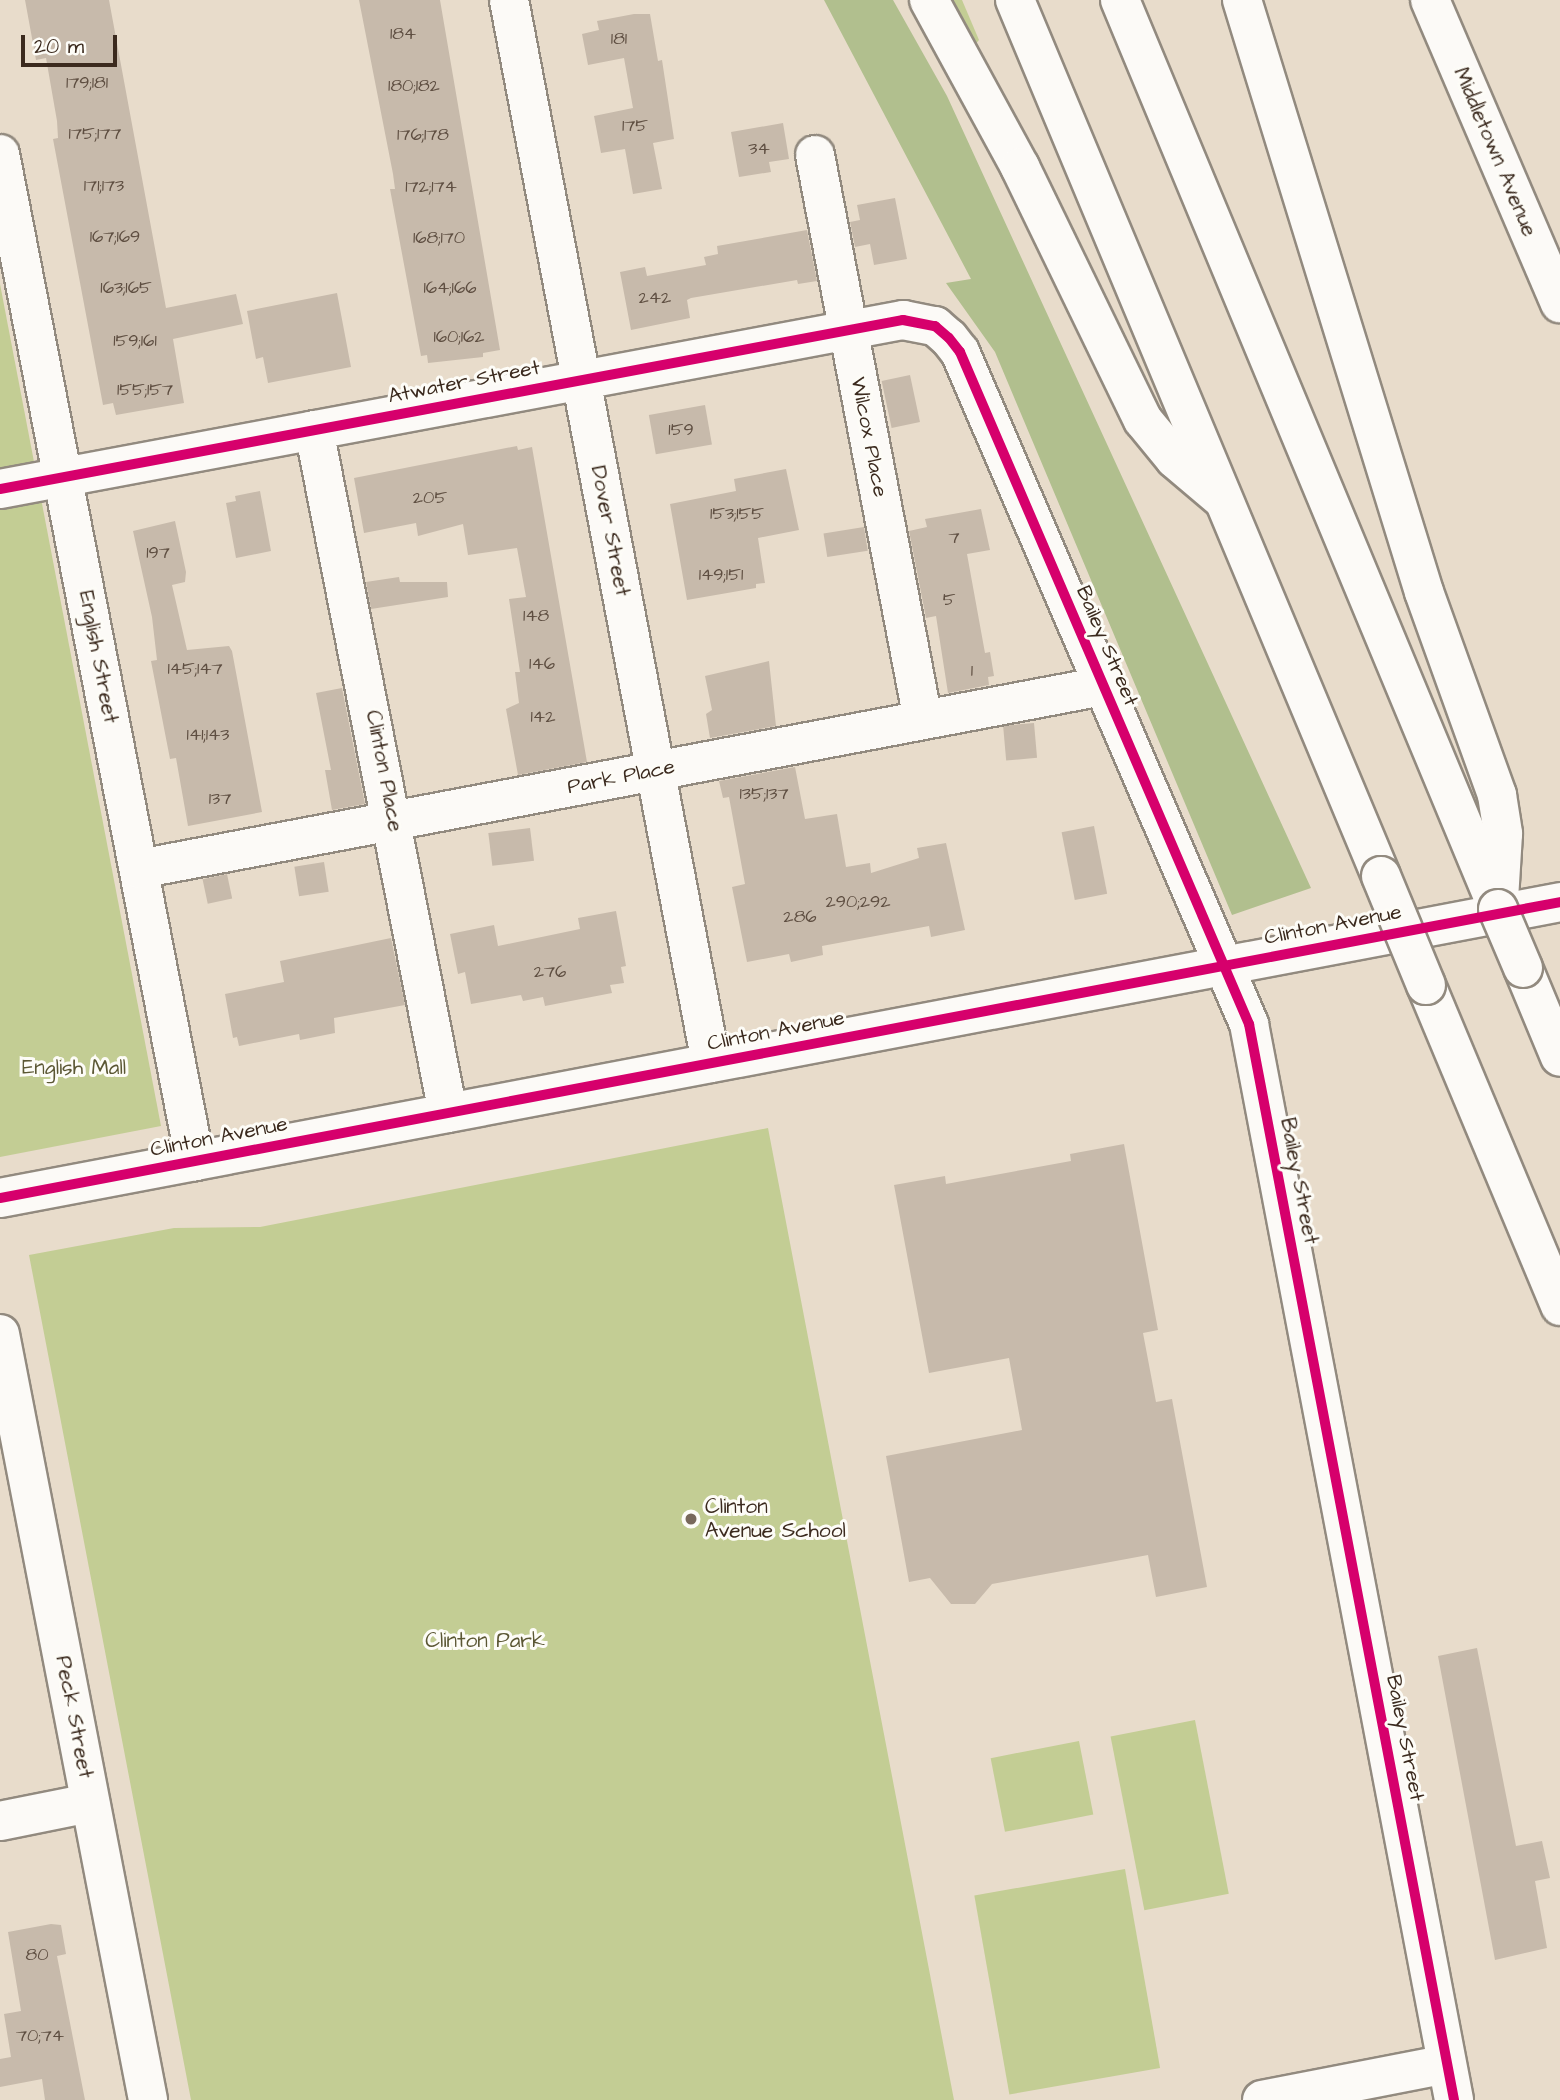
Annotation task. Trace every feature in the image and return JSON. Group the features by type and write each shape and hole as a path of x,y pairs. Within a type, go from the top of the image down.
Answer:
{"main road":[{"name":"Dover Street","path":"509,0 711,1063"},
{"path":"929,0 1020,167 1143,420 1175,459 1224,500"},
{"path":"1016,0 1560,1306"},
{"path":"1120,0 1490,857 1498,909 1560,1056"},
{"path":"1242,0 1424,592 1497,795 1490,857"},
{"name":"Middletown Avenue","path":"1430,0 1560,303"},
{"name":"English Street","path":"0,154 195,1161"},
{"name":"Wilcox Place","path":"815,155 923,720"},
{"name":"Atwater Street","path":"0,489 903,320 934,326"},
{"name":"Bailey Street","path":"934,326 960,352 1249,1024 1450,2082"},
{"name":"Clinton Place","path":"314,430 394,820 448,1113"},
{"name":"Park Place","path":"139,869 1103,686"},
{"name":"Clinton Avenue","path":"0,1198 1560,902"},
{"name":"Peck Street","path":"0,1334 148,2100"},
{"path":"0,1821 90,1803"},
{"path":"1262,2100 1450,2082"}],"green space":[{"path":"824,0 893,0 947,96 1311,888 1232,915 995,352 946,283 971,279"},
{"path":"947,0 962,0 979,40 973,47"},
{"name":"English Mall","path":"0,284 161,1126 0,1157"},
{"name":"Clinton Park","path":"768,1128 954,2100 191,2100 29,1255 174,1228 260,1227"},
{"path":"1195,1720 1229,1894 1144,1910 1111,1736"},
{"path":"1079,1741 1093,1815 1005,1832 991,1758"},
{"path":"1125,1869 1160,2068 1009,2094 974,1896"}],"building":[{"path":"25,0 109,0 166,308 236,294 243,324 173,339 184,403 116,415 113,403 103,405 53,139 58,138 57,121 46,58 36,60"},
{"path":"359,0 440,0 500,350 483,353 483,357 428,363 427,355 421,356 390,189 395,189 393,174"},
{"path":"650,14 658,61 662,60 674,139 653,143 662,189 633,194 625,149 601,153 594,116 633,108 624,58 588,65 582,34 599,30 597,21"},
{"path":"783,123 789,159 769,162 771,172 739,177 731,132"},
{"path":"895,198 907,259 874,265 870,244 855,247 850,222 860,220 857,205"},
{"path":"807,230 817,281 798,284 797,280 691,298 687,300 690,318 631,330 620,272 645,267 647,276 706,265 704,257 718,254 717,246"},
{"path":"337,293 351,367 268,383 263,357 256,359 247,311"},
{"path":"910,375 920,422 892,428 882,381"},
{"path":"705,405 712,444 656,454 649,415"},
{"path":"517,446 518,450 532,447 587,762 518,775 506,709 519,703 515,672 520,672 509,599 526,597 517,548 468,555 463,524 418,536 416,523 364,533 354,478"},
{"path":"786,469 799,530 758,538 765,583 756,584 756,588 687,600 670,504 736,491 734,479"},
{"path":"260,491 271,551 236,558 226,503 236,501 235,496"},
{"path":"981,509 990,550 967,554 985,653 990,652 994,676 988,677 989,685 948,693 936,616 926,618 909,531 927,527 925,519"},
{"path":"175,521 186,572 185,582 172,585 187,650 229,646 232,651 262,812 188,826 176,758 170,759 151,661 157,660 152,617 133,531"},
{"path":"864,527 868,551 827,557 824,533"},
{"path":"399,577 400,582 447,582 448,597 371,609 366,582"},
{"path":"769,661 776,726 710,738 706,714 712,710 705,676"},
{"path":"342,688 365,804 332,810 325,770 331,770 316,693"},
{"path":"1034,723 1037,758 1006,761 1003,726"},
{"path":"795,767 805,819 837,814 846,867 870,863 871,873 919,858 917,848 946,843 965,930 931,937 929,926 822,946 823,955 791,962 789,954 747,962 732,887 745,884 729,797 723,798 719,781"},
{"path":"1094,826 1107,894 1075,900 1062,832"},
{"path":"530,828 534,861 492,866 488,833"},
{"path":"324,862 329,892 299,896 294,867"},
{"path":"227,874 232,898 208,904 203,879"},
{"path":"616,911 626,966 621,967 624,983 610,985 612,993 545,1006 543,997 523,1001 521,995 471,1004 465,972 458,974 450,934 494,925 498,946 580,929 578,918"},
{"path":"391,938 405,1005 334,1018 335,1033 300,1040 299,1034 239,1046 237,1037 233,1038 225,994 284,982 280,961"},
{"path":"1124,1144 1158,1330 1143,1333 1156,1402 1172,1399 1207,1587 1156,1597 1148,1555 992,1584 975,1604 951,1604 930,1578 909,1582 886,1456 1022,1430 1009,1358 929,1373 894,1185 945,1176 946,1184 1071,1161 1070,1154"},
{"path":"1477,1648 1516,1846 1542,1841 1550,1878 1535,1881 1547,1948 1495,1960 1438,1656"},
{"path":"51,1924 61,1925 66,1954 57,1956 85,2100 45,2100 42,2079 0,2087 0,2059 11,2057 4,2014 21,2011 8,1932"}],"cycle path":[{"path":"0,489 903,320 935,326 949,338 960,352 1249,1024 1454,2100"},
{"path":"0,1198 1560,902"}],"place":[{"name":"Clinton Avenue School","path":"691,1519"}]}
